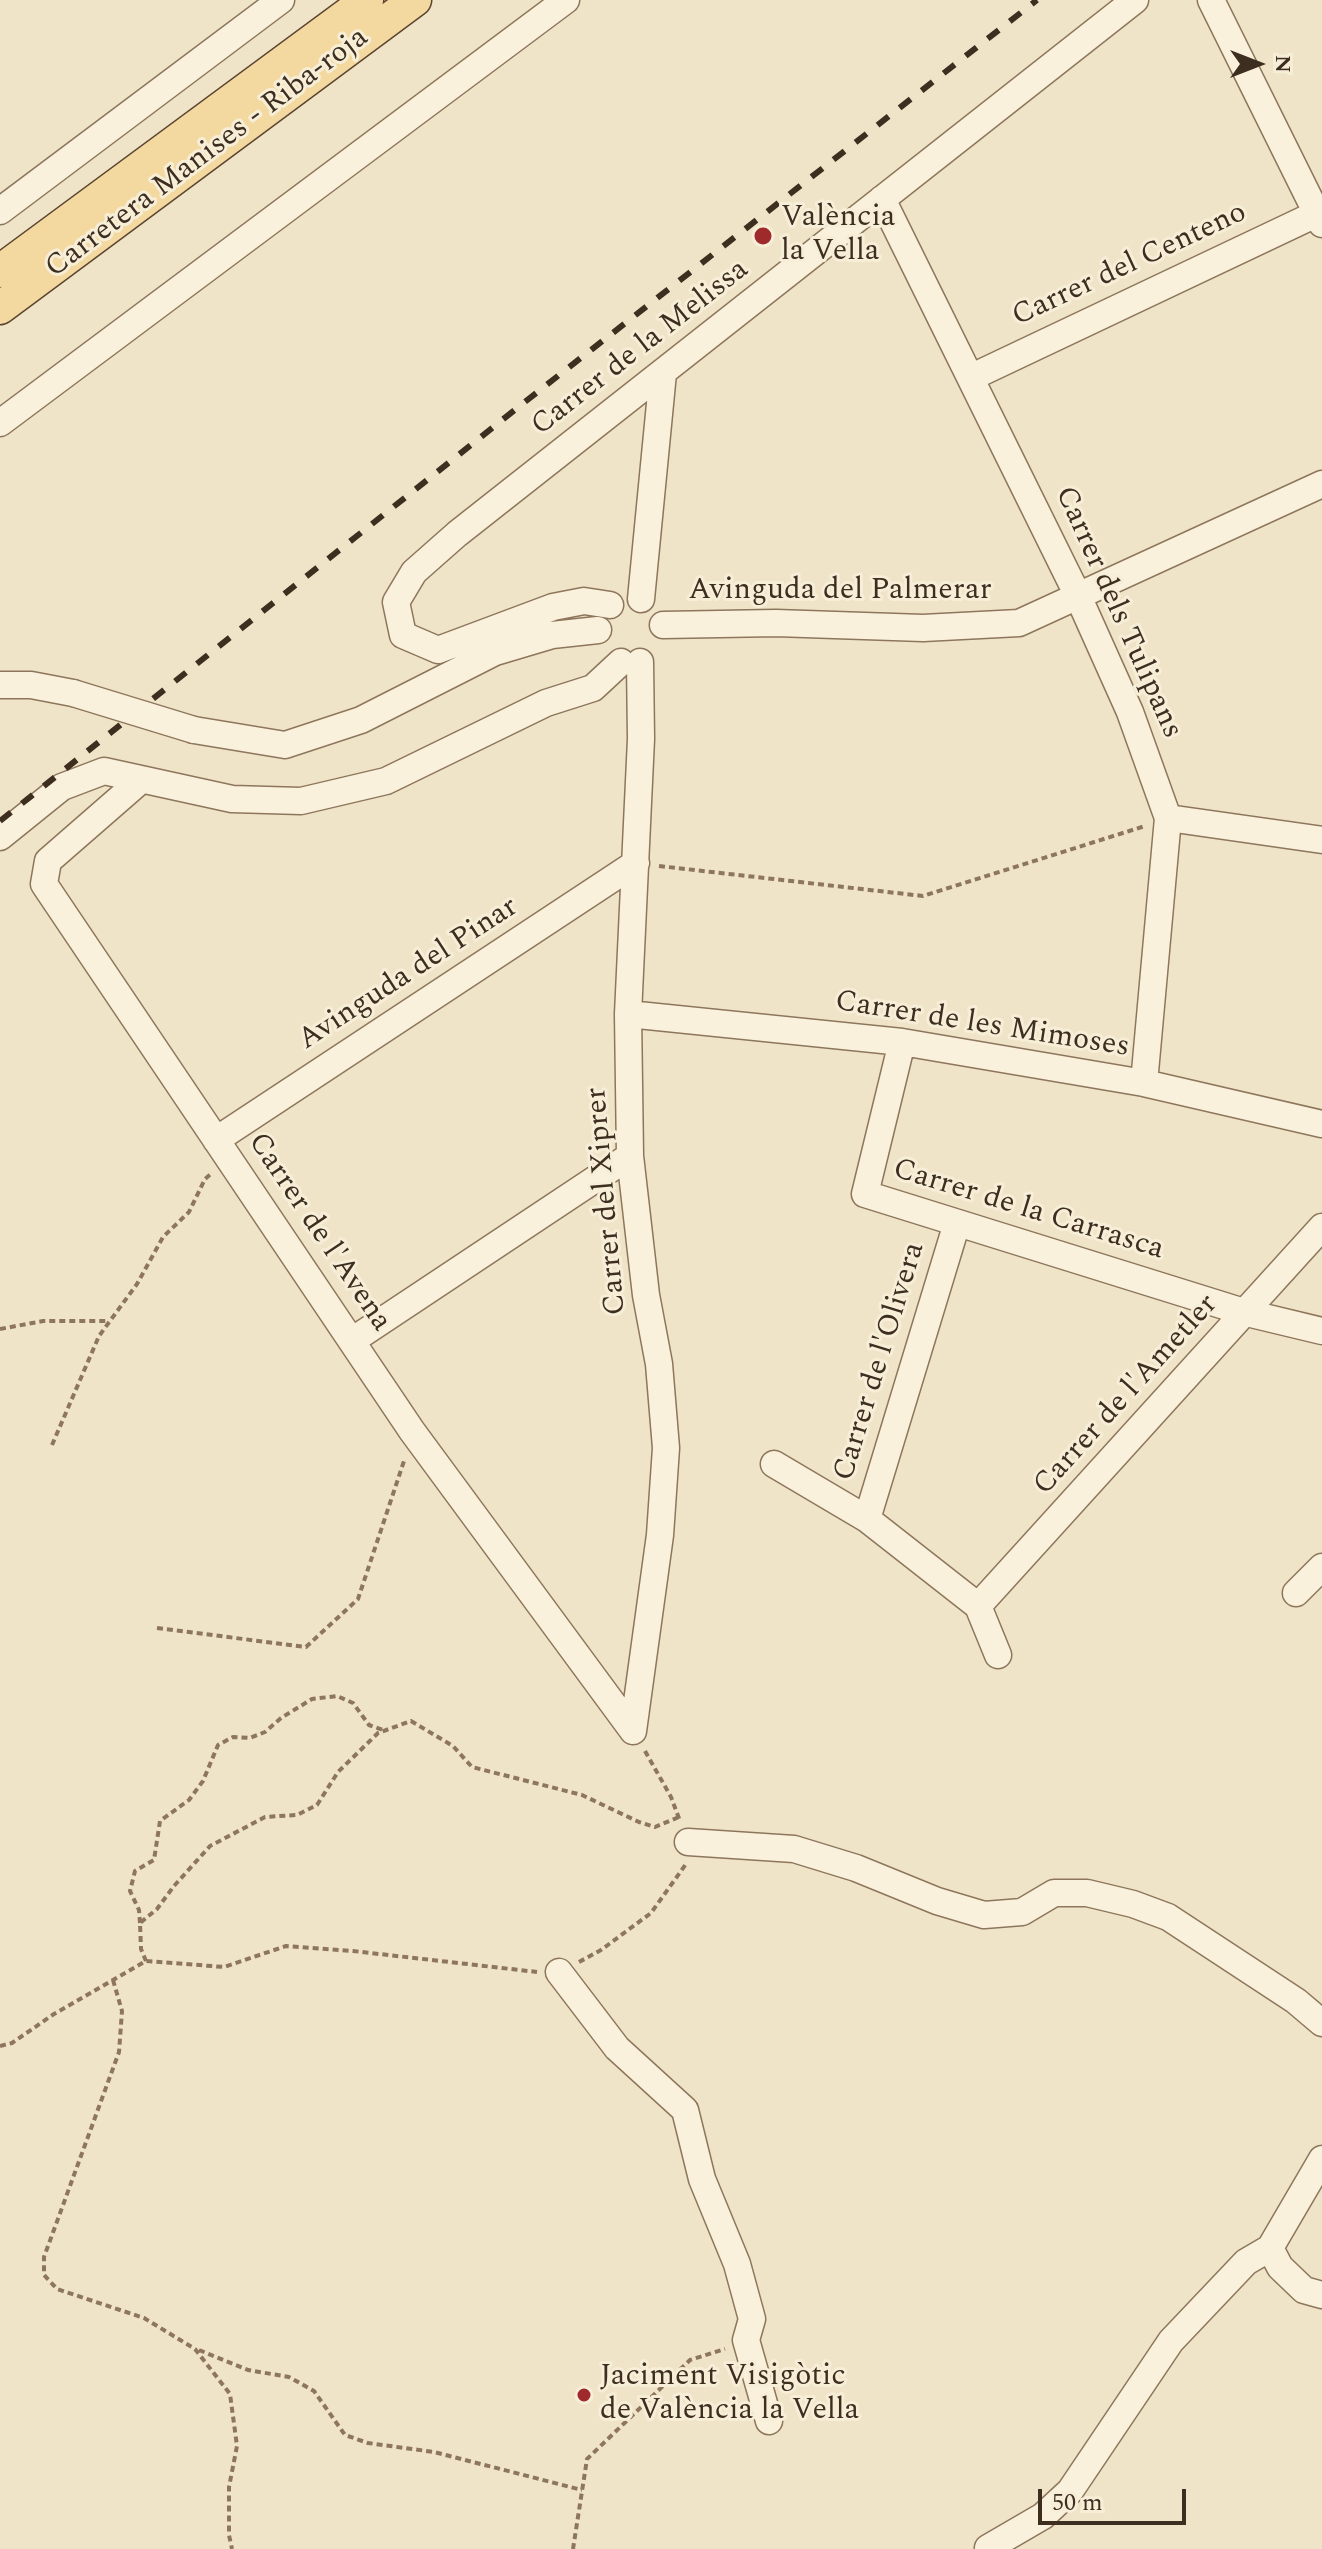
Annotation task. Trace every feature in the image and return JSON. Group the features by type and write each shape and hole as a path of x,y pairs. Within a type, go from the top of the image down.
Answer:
{"main road":[{"name":"Carretera Manises - Riba-roja","path":"0,271 367,0"},
{"name":"Carretera Manises - Riba-roja","path":"0,308 415,0"}],"street":[{"path":"0,211 281,0"},
{"path":"0,423 566,0"},
{"name":"Carrer de la Melissa","path":"610,605 584,601 553,607 438,650 403,635 396,602 414,572 457,534 1135,0"},
{"path":"1211,0 1319,219"},
{"name":"Carrer dels Tulipans","path":"882,199 1078,596 1130,712 1168,818 1144,1083"},
{"name":"Carrer del Centeno","path":"972,377 1319,219"},
{"path":"641,599 663,373"},
{"name":"Avinguda del Palmerar","path":"663,625 776,623 923,628 1019,623 1322,484"},
{"path":"0,837 62,787 104,771 232,799 301,801 386,781 546,703 593,688 630,662 656,652 663,625 656,609 641,599 620,599 610,605 599,620 598,630 604,650 630,662"},
{"path":"0,685 31,685 73,693 194,730 285,745 361,720 495,652 552,635 598,630"},
{"name":"Carrer del Xiprer","path":"630,662 641,739 628,1014 630,1156 646,1295 659,1364 666,1448 660,1535 633,1731"},
{"name":"Carrer de l'Avena","path":"141,780 48,861 44,884 412,1431 633,1731"},
{"path":"1168,818 1322,840"},
{"name":"Avinguda del Pinar","path":"223,1149 636,863"},
{"name":"Carrer de les Mimoses","path":"628,1014 902,1042 1144,1083 1322,1124"},
{"name":"Carrer de la Carrasca","path":"902,1042 865,1194 1247,1313 1322,1331"},
{"path":"353,1340 630,1156"},
{"name":"Carrer de l'Olivera","path":"867,1519 957,1223"},
{"name":"Carrer de l'Ametler","path":"978,1606 1322,1227"},
{"path":"774,1464 867,1519 978,1606 998,1655"},
{"path":"1296,1593 1322,1567"},
{"path":"688,1842 794,1849 984,1915 1022,1912 1054,1893 1087,1893 1133,1904 1168,1917 1296,2001 1322,2023"},
{"path":"559,1972 617,2048 685,2110 702,2179 737,2264 752,2319 746,2342 769,2421"},
{"path":"988,2548 1043,2516 1070,2491 1171,2341 1246,2262 1270,2248 1322,2159"},
{"path":"1270,2248 1280,2267 1304,2290 1322,2295"}],"path":[{"path":"636,863 923,896 1168,818"},
{"path":"52,1445 99,1336 137,1284 163,1237 189,1212 223,1149"},
{"path":"0,1329 43,1321 109,1321"},
{"path":"157,1628 306,1647 358,1599 403,1467 412,1431"},
{"path":"146,1961 141,1949 139,1910 130,1891 135,1871 154,1860 160,1821 189,1800 203,1781 218,1745 233,1737 250,1738 265,1732 312,1699 337,1696 353,1703 369,1725 385,1730"},
{"path":"140,1923 157,1909 210,1846 265,1817 297,1815 317,1805 338,1772 378,1733 411,1721 453,1746 472,1767 582,1795 655,1827 679,1817"},
{"path":"0,2046 12,2043 54,2014 146,1961 224,1967 286,1946 533,1972 559,1972 601,1950 651,1913 686,1867 688,1842 679,1817 633,1731"},
{"path":"113,1980 122,2011 119,2052 44,2257 44,2275 57,2289 144,2318 195,2349 248,2370 289,2377 314,2391 345,2435 368,2443 434,2452 582,2490"},
{"path":"573,2549 587,2459 690,2360 746,2342"},
{"path":"195,2349 230,2394 237,2446 229,2487 232,2549"}],"railway":[{"path":"0,821 526,401 1037,0"}],"place":[{"name":"València la Vella","path":"763,236"},
{"name":"Jaciment Visigòtic de València la Vella","path":"584,2395"}]}
